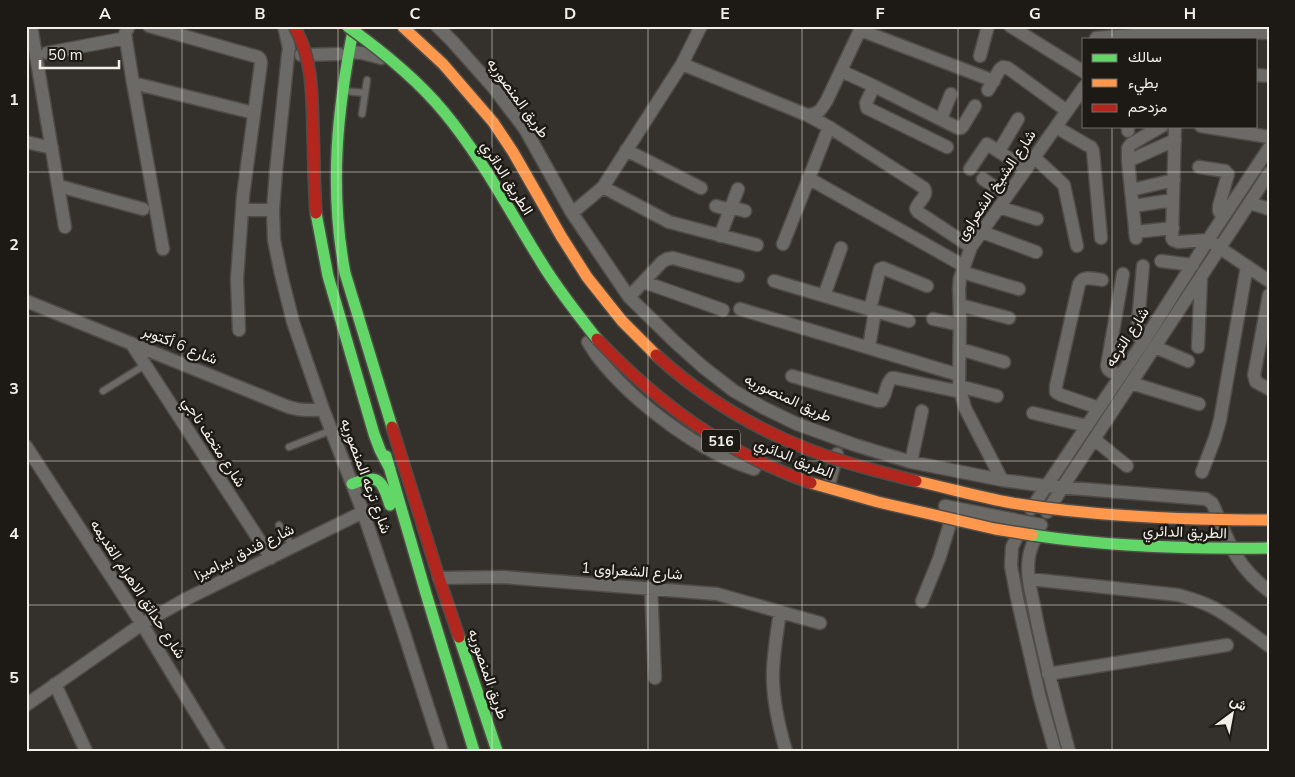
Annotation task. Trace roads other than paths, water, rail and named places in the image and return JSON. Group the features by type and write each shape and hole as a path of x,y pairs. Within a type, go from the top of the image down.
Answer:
{"main road":[{"path":"294,26 306,55 312,96 316,213 328,276 374,434 390,469"},
{"name":"طريق المنصوريه","path":"345,26 344,53 330,135 328,196 332,247 390,469 474,751"},
{"name":"الطريق الدائري","path":"345,26 404,70 454,125 476,155 552,278 600,343 628,372 659,398 725,444 761,463 798,479 836,491 999,530 1129,546 1269,548"},
{"name":"طريق المنصوريه","path":"344,53 354,26"},
{"name":"الطريق الدائري","path":"402,26 438,59 470,93 498,130 580,267 624,324 656,356 684,379 728,410 790,442 847,463 1014,503 1074,511 1138,516 1269,520"},
{"name":"طريق المنصوريه","path":"338,90 336,215 346,273 439,578 497,751"},
{"path":"352,484 373,478 379,480 385,489 404,543 417,562"}],"street":[{"path":"149,26 260,59 242,210 237,279 239,330"},
{"name":"شارع ترعه المنصوريه","path":"284,26 289,48 273,210 274,240 293,322 363,512 442,751"},
{"name":"طريق المنصوريه","path":"437,26 493,87 524,129 572,213 629,297 674,342 734,391 797,424 911,462 1002,480 1046,486 1206,499 1212,503 1233,552 1243,567 1269,591"},
{"path":"572,213 603,187 682,64 701,26"},
{"path":"980,56 988,26"},
{"path":"1010,26 1082,71"},
{"path":"1092,26 1096,38 1193,32 1269,33"},
{"path":"807,114 816,114 822,109 861,28 991,85 1000,69 1008,68 1067,110"},
{"path":"30,31 66,227"},
{"path":"47,53 127,32 132,83 163,249"},
{"path":"288,55 362,53 388,61 410,76 459,137 491,185 584,337 601,361 635,395 690,438 730,461 764,472 1042,525"},
{"path":"682,64 807,114 828,126 924,188 926,194 917,206 918,212 971,248"},
{"path":"841,71 958,128 961,128 975,106"},
{"path":"132,83 254,113"},
{"path":"874,86 865,105 867,108 947,148"},
{"name":"شارع الشيخ الشعراوى","path":"1002,480 965,408 960,384 959,289 963,269 971,248 1082,90"},
{"path":"941,119 951,94"},
{"path":"999,152 1018,118"},
{"path":"783,244 828,126"},
{"path":"1056,127 1091,147 1093,151 1101,238"},
{"path":"1159,128 1129,145 1127,150 1136,235 1173,228"},
{"path":"1175,128 1172,238 1176,242 1208,240 1269,281"},
{"path":"1215,128 1269,136"},
{"path":"1128,161 1175,140"},
{"path":"26,142 52,148"},
{"path":"970,169 987,144 1026,169"},
{"name":"شارع الترعه","path":"1150,344 1208,240 1269,148"},
{"path":"626,150 701,188"},
{"path":"1034,157 1064,185 1077,246"},
{"path":"1199,167 1224,171 1228,174 1219,206 1219,211 1224,217"},
{"name":"شارع الترعه","path":"1031,548 1048,510 1094,439 1127,378 1150,344 1201,277 1250,203 1265,187 1269,174"},
{"path":"808,178 963,269 1019,290"},
{"path":"983,179 1007,195"},
{"path":"1131,190 1174,180"},
{"path":"59,186 143,209"},
{"path":"603,187 669,222 757,245"},
{"path":"720,236 738,189"},
{"path":"1133,206 1173,200"},
{"path":"1250,203 1269,209"},
{"path":"716,206 745,211"},
{"path":"999,207 1037,219"},
{"path":"242,210 273,210"},
{"path":"982,232 1036,252"},
{"path":"824,296 840,248"},
{"path":"629,297 667,259 673,258 738,276"},
{"path":"1161,261 1193,265"},
{"path":"1143,266 1138,333 1141,340 1188,361"},
{"path":"1202,472 1220,420 1247,266"},
{"path":"869,348 872,310 880,269 883,268 927,286"},
{"path":"1123,274 1107,366 1108,370 1199,404"},
{"path":"1198,347 1201,277"},
{"path":"1099,408 1061,395 1056,392 1056,386 1079,284 1084,278 1102,280"},
{"path":"774,281 909,321"},
{"path":"644,282 724,310"},
{"path":"1269,295 1254,375 1256,382 1269,389"},
{"name":"شارع 6 أكتوبر","path":"26,301 293,409 308,411 324,409"},
{"path":"960,305 1009,318"},
{"path":"740,309 869,348 960,384 997,396"},
{"path":"933,319 960,325"},
{"name":"شارع متحف ناجي","path":"131,343 271,558"},
{"path":"960,350 1004,362"},
{"path":"792,376 878,401 881,401 883,398 888,382 892,378 960,384"},
{"name":"شارع الترعه","path":"1014,544 1032,508 1099,408 1127,378"},
{"path":"911,462 922,411"},
{"path":"1032,413 1087,426"},
{"path":"1094,439 1127,466"},
{"path":"828,484 841,440"},
{"name":"شارع حدائق الاهرام القديمه","path":"26,446 142,624 219,751"},
{"path":"922,601 939,559 966,473"},
{"name":"شارع فندق بيراميزا","path":"26,705 142,624 186,599 363,512"},
{"path":"1055,751 1040,698 1017,598 1011,566 1011,551 1014,544 1031,548 1028,560 1029,579 1035,613 1048,674 1069,751"},
{"name":"شارع الشعراوى 1","path":"439,578 503,577 717,594 820,623"},
{"path":"1029,579 1178,595 1193,599 1227,616 1269,646"},
{"path":"651,588 655,678"},
{"path":"780,612 775,643 773,680 779,726 786,751"},
{"path":"1048,674 1227,645"},
{"path":"55,684 86,751"}],"lane":[{"path":"362,114 367,80"},
{"path":"338,90 365,93"},
{"path":"103,391 145,365"},
{"path":"289,447 332,430"},
{"path":"279,524 292,547"}]}
